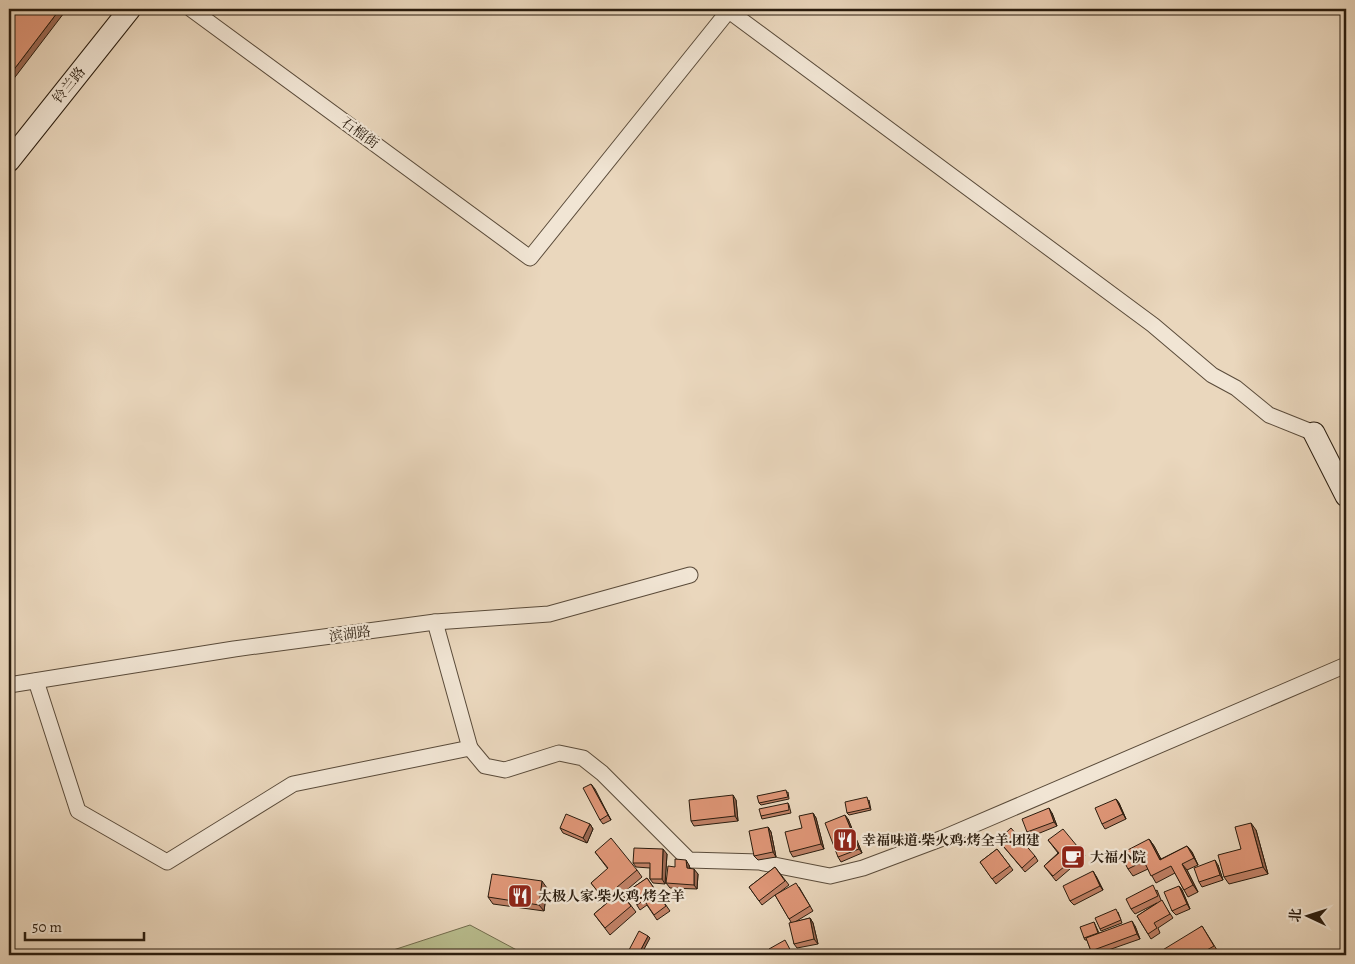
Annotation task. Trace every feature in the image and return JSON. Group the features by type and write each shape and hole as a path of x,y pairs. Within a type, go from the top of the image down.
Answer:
{"street":[{"name":"铃兰路","path":"9,161 130,9"},
{"name":"石榴街","path":"191,9 530,258 730,10"},
{"path":"730,10 1153,325 1212,375 1236,388 1269,415 1314,433 1346,496"},
{"name":"滨湖路","path":"9,685 234,649 435,622 549,614 690,575"},
{"path":"435,622 470,748 485,766 505,770 560,753 582,758 602,773 689,860 759,862 830,876 863,868 943,838 1346,665"},
{"path":"36,681 78,811 167,862 293,784 470,748"}],"green space":[{"path":"470,925 526,955 378,955"}],"building":[{"path":"18,9 60,9 9,76 9,21"},
{"path":"591,784 608,815 600,820 583,788"},
{"path":"786,790 788,797 759,803 757,796"},
{"path":"733,795 735,816 691,821 689,800"},
{"path":"867,797 870,808 847,813 845,802"},
{"path":"1116,799 1123,814 1102,824 1095,808"},
{"path":"788,803 789,810 761,816 759,809"},
{"path":"1049,808 1054,822 1027,832 1022,819"},
{"path":"813,813 821,844 790,852 785,832 802,828 799,816"},
{"path":"566,814 590,824 583,838 560,828"},
{"name":"幸福味道·柴火鸡·烤全羊·团建","path":"845,815 859,849 838,857 825,823"},
{"path":"1251,823 1263,867 1224,877 1218,855 1241,849 1235,827"},
{"path":"768,827 773,852 754,856 749,831"},
{"path":"1011,828 1035,856 1022,868 998,840"},
{"name":"大福小院","path":"1063,829 1082,852 1053,876 1044,866 1059,853 1048,840"},
{"path":"611,838 637,870 616,888 631,906 605,928 594,914 607,903 591,883 608,868 595,852"},
{"path":"1149,839 1160,860 1187,846 1194,858 1182,864 1193,885 1184,890 1171,866 1151,876 1144,861 1128,869 1120,854"},
{"path":"634,848 663,849 662,879 650,879 650,863 633,863"},
{"path":"997,849 1010,866 992,879 980,862"},
{"path":"675,859 686,860 687,868 694,869 694,885 666,883 668,866 675,867"},
{"path":"1215,860 1220,875 1199,882 1194,868"},
{"path":"775,867 785,881 759,901 749,887"},
{"path":"1093,871 1100,886 1070,901 1063,886"},
{"name":"太极人家·柴火鸡·烤全羊","path":"492,874 542,881 539,905 488,897"},
{"path":"647,878 666,906 654,915 644,900 637,905 628,891"},
{"path":"796,883 810,906 789,919 775,895"},
{"path":"1153,885 1158,896 1131,909 1126,899"},
{"path":"1179,886 1187,904 1172,911 1164,892"},
{"path":"1162,900 1170,914 1154,923 1157,928 1148,934 1137,916"},
{"path":"1116,909 1121,920 1100,929 1095,918"},
{"path":"810,918 814,939 794,944 789,923"},
{"path":"1132,921 1137,934 1091,951 1086,938"},
{"path":"1094,922 1098,933 1084,938 1080,927"},
{"path":"1202,926 1214,946 1198,955 1164,955 1161,951"},
{"path":"639,931 648,936 638,955 629,950"},
{"path":"785,940 793,955 772,955 769,949"}],"place":[{"name":"幸福味道·柴火鸡·烤全羊·团建","path":"845,840"},
{"name":"大福小院","path":"1073,857"},
{"name":"太极人家·柴火鸡·烤全羊","path":"520,896"}]}
